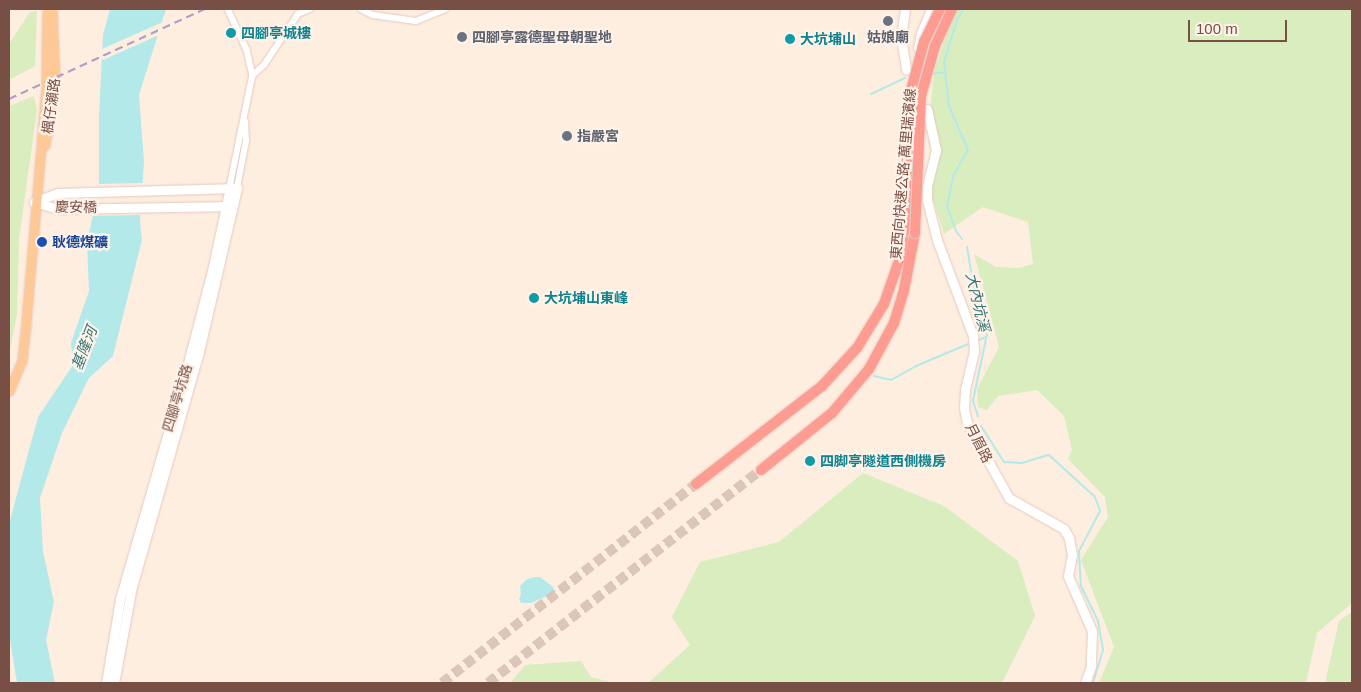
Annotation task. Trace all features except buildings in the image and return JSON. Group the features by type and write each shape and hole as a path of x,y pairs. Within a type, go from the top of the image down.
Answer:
{"highway":[{"name":"東西向快速公路 萬里瑞濱線","path":"696,484 822,386 852,354 884,304 900,258 904,232 910,94 924,42 940,9"},
{"name":"東西向快速公路 萬里瑞濱線","path":"761,470 832,413 869,369 894,323 904,290 915,233 921,96 935,46 952,9"}],"main road":[{"name":"楓仔瀨路","path":"9,391 22,361 25,334 34,202 46,78 47,9"},
{"name":"楓仔瀨路","path":"34,202 55,87 56,57 52,9"}],"street":[{"path":"228,9 247,50 253,75"},
{"path":"253,75 264,64 298,14 310,9"},
{"path":"362,9 374,14 416,21 445,9"},
{"path":"905,9 900,38 908,74"},
{"path":"908,74 930,9"},
{"name":"四腳亭坑路","path":"114,683 134,577 198,355 234,188 244,112 253,75"},
{"name":"月眉路","path":"927,109 936,150 927,186 927,200 937,240 973,336 974,351 965,399 967,422 1008,498 1064,529 1070,538 1072,555 1068,576 1092,631 1091,666 1085,683"},
{"name":"慶安橋","path":"34,202 58,193 234,188"},
{"name":"慶安橋","path":"34,202 58,209 230,206"},
{"name":"四腳亭坑路","path":"106,683 120,599 187,367 230,206"}],"green space":[{"path":"956,9 1352,9 1352,603 1317,633 1306,683 1099,683 1114,647 1081,560 1108,517 1105,497 1068,459 1072,450 1064,416 1037,390 998,396 987,410 978,407 977,389 999,347 974,254 996,267 1019,268 1033,264 1028,222 983,207 944,234 929,187 940,151 930,110 935,67"},
{"path":"37,11 35,66 9,80 9,44 30,12"},
{"path":"34,96 37,110 19,239 17,314 9,355 9,106"},
{"path":"863,473 944,506 1018,561 1035,616 1002,683 648,683 690,645 672,617 700,562 779,542"},
{"path":"1352,612 1352,683 1325,683 1339,621"},
{"path":"581,661 591,677 615,683 510,683 525,665"}],"water":[{"name":"基隆河","path":"110,9 166,9 139,95 144,162 140,221 142,240 113,356 89,378 62,433 40,498 43,551 54,602 46,640 55,683 17,683 9,634 9,524 38,417 73,365 71,343 89,291 87,243 99,186 99,117 103,35"},
{"path":"540,577 552,586 556,592 531,603 521,603 519,599 521,595 520,586 527,579"}],"pier":[{"path":"165,21 161,34 103,60 100,50"},
{"path":"145,183 143,215 90,216 97,184"}],"waterway":[{"name":"大內坑溪","path":"962,239 956,231 947,206 954,174 968,150 949,106 944,62 957,20 964,9"},
{"path":"932,74 944,72"},
{"path":"871,94 905,78"},
{"name":"大內坑溪","path":"967,247 978,313 987,334 973,401 978,416"},
{"name":"大內坑溪","path":"979,340 986,337"},
{"path":"874,376 891,380 916,366 968,344"},
{"name":"大內坑溪","path":"981,426 1004,462 1022,463 1049,455 1095,497 1100,511 1079,551 1081,586 1098,621 1103,650 1093,683"}],"tunnel":[{"path":"488,683 761,470"},
{"path":"442,683 696,484"}],"railway":[{"path":"9,99 205,9"}],"place":[{"name":"姑娘廟","path":"888,21"},
{"name":"四腳亭城樓","path":"231,33"},
{"name":"四腳亭露德聖母朝聖地","path":"462,37"},
{"name":"大坑埔山","path":"790,39"},
{"name":"指嚴宮","path":"567,136"},
{"name":"耿德煤礦","path":"42,242"},
{"name":"大坑埔山東峰","path":"534,298"},
{"name":"四脚亭隧道西側機房","path":"810,461"}]}
